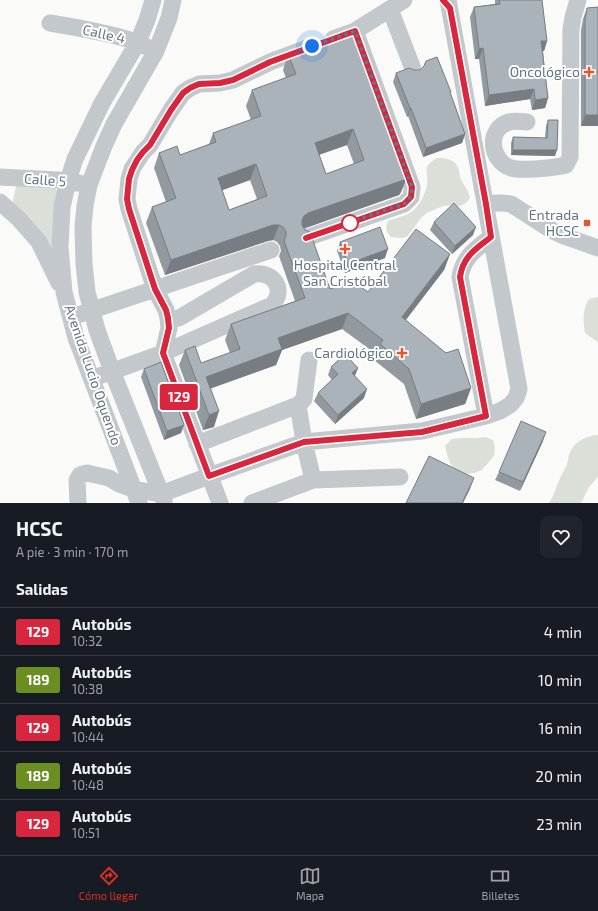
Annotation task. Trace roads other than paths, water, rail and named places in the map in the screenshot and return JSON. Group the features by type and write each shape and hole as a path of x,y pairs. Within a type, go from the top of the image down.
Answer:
{"street":[{"name":"Avenida Lucio Oquendo","path":"136,496 76,338 64,292 60,247 62,207 75,159 102,103 138,42 153,0"},
{"name":"Avenida Lucio Oquendo","path":"163,498 101,342 87,292 84,264 83,226 89,185 104,146 114,124 156,51 169,18 172,0"},
{"path":"220,503 163,353 169,328 168,318 166,310 155,289 129,209 127,199 129,179 132,170 137,160 150,145 183,93 190,88 199,84 220,83 233,80 270,62 355,31 404,0"},
{"path":"527,122 510,121 501,126 495,133 493,142 495,152 500,161 511,168 525,169 566,165 570,157 571,29 578,0"},
{"path":"78,503 77,480 80,475 87,473 109,478 136,496 163,498 209,476 304,442 422,432 500,411 510,405 516,398 519,389 486,204 447,3"},
{"path":"390,9 413,69"},
{"name":"Calle 4","path":"50,23 80,28 138,42 156,51"},
{"path":"306,238 404,204 411,197 412,187 355,31"},
{"path":"0,184 8,178"},
{"name":"Calle 5","path":"8,178 58,180 89,185"},
{"path":"1,202 19,219 39,242 64,292"},
{"path":"486,204 498,202 511,204 564,236 598,248"},
{"path":"486,416 460,277 461,268 468,257 491,237"},
{"path":"71,318 271,250"},
{"path":"92,379 163,353 272,305 277,297 277,286 275,281 268,276 254,274 179,318 168,318"},
{"path":"197,444 298,405 304,399 310,360"},
{"path":"298,405 304,442 313,480"},
{"path":"252,503 313,480 400,476"}],"place":[{"name":"Oncológico","path":"589,72"},
{"name":"Entrada HCSC","path":"587,223"},
{"name":"Hospital Central San Cristóbal","path":"345,249"},
{"name":"Cardiológico","path":"402,353"}]}
